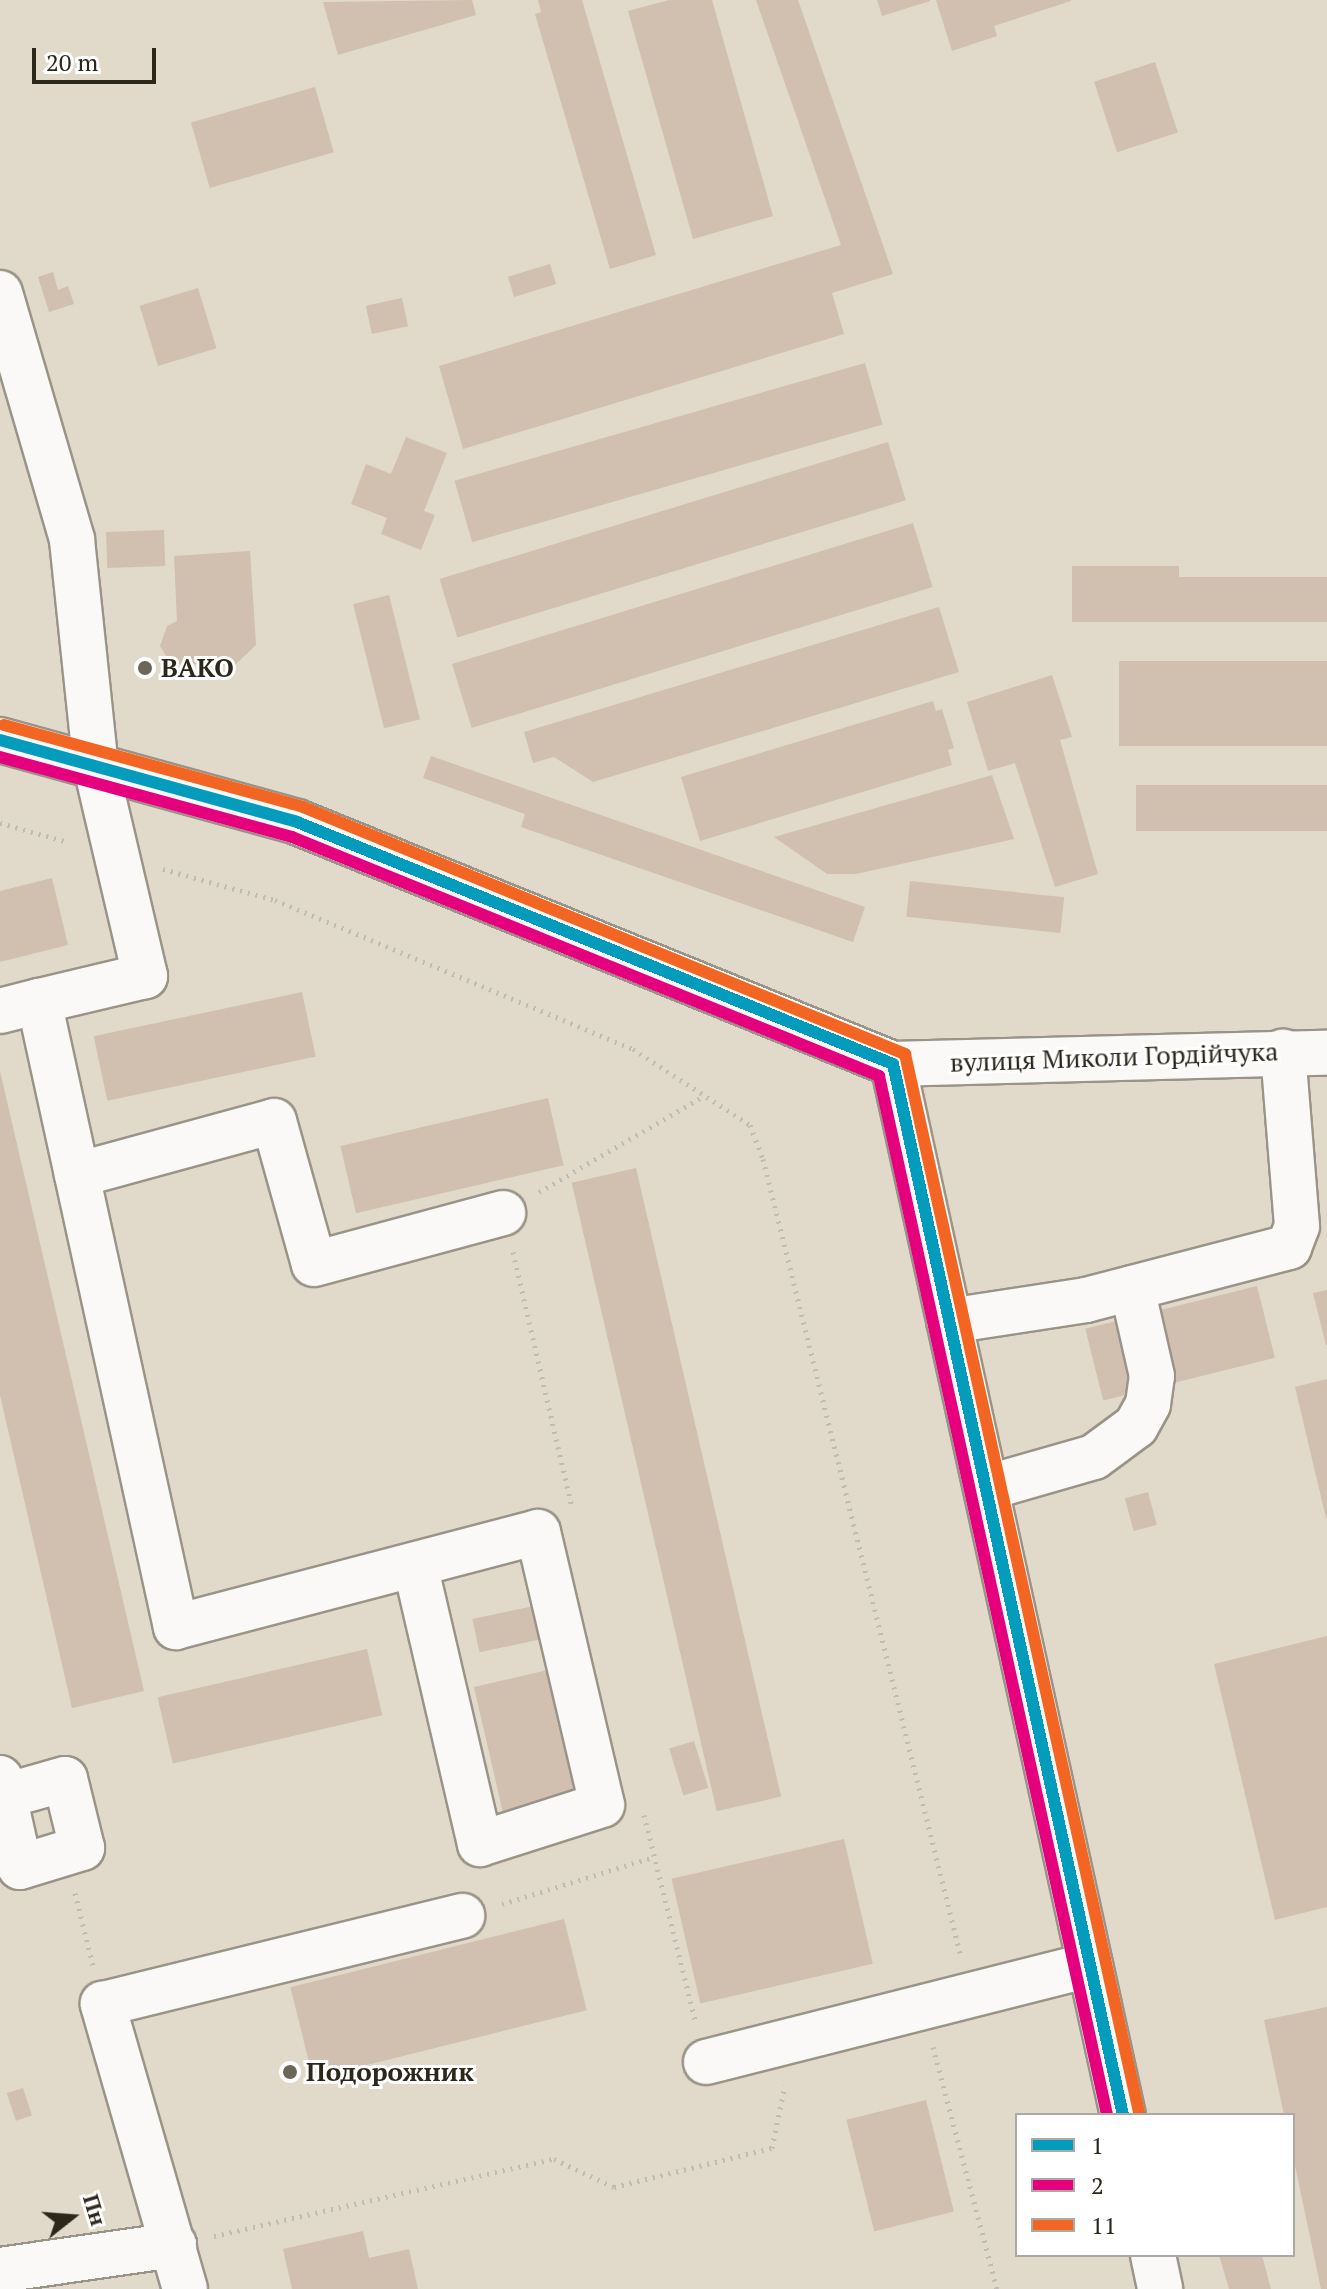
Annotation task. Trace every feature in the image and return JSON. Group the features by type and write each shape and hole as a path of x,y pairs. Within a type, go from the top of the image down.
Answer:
{"street":[{"path":"0,293 72,540 96,767 145,976 19,1006 77,1175 176,1627 538,1532 602,1805 480,1844 415,1565"},
{"name":"вулиця Миколи Гордійчука","path":"0,740 297,822 893,1064 1327,1053"},
{"path":"949,1321 1132,1288 1279,1252 1295,1237 1283,1052"},
{"path":"893,1064 1123,2113"},
{"path":"77,1175 274,1121 314,1264 503,1213"},
{"path":"986,1488 1094,1457 1136,1426 1148,1404 1152,1376 1132,1288"},
{"path":"65,1779 82,1848 20,1867 2,1787 65,1779"},
{"path":"185,2289 103,2004 462,1916"},
{"path":"706,2062 1090,1965"},
{"path":"0,2270 174,2245"},
{"path":"1153,2257 1160,2289"}],"path":[{"path":"0,823 275,900 633,1049 750,1125 763,1159 971,1995 930,2033 997,2289"},
{"path":"569,1496 503,1213 704,1096"},
{"path":"644,1812 706,2062"},
{"path":"65,1853 103,2004"},
{"path":"462,1916 654,1857"},
{"path":"174,2245 554,2159 614,2187 772,2148 794,2040"}],"building":[{"path":"472,0 476,15 338,55 323,2"},
{"path":"538,0 582,0 656,255 610,269 535,14 541,12"},
{"path":"669,0 712,0 773,216 693,239 628,11"},
{"path":"756,0 798,0 893,274 832,293 844,334 463,449 439,366 841,245"},
{"path":"877,0 930,0 930,1 882,16"},
{"path":"936,0 1071,1 994,26 997,36 952,51"},
{"path":"1155,62 1178,132 1117,152 1094,82"},
{"path":"315,87 334,152 210,188 191,123"},
{"path":"550,264 556,284 514,297 508,277"},
{"path":"53,272 58,290 68,286 74,304 49,312 38,277"},
{"path":"198,288 216,348 158,366 140,306"},
{"path":"402,298 408,326 372,334 366,306"},
{"path":"865,363 883,425 472,542 455,481"},
{"path":"406,437 447,453 424,511 435,515 421,550 381,534 387,518 351,504 366,464 391,474"},
{"path":"888,442 906,500 457,637 439,579"},
{"path":"913,523 933,587 472,728 452,664"},
{"path":"164,530 165,566 107,568 106,532"},
{"path":"250,551 256,645 235,665 171,664 160,646 167,626 177,621 174,556"},
{"path":"1072,566 1179,566 1179,577 1327,577 1327,622 1072,622"},
{"path":"389,595 420,719 384,728 353,604"},
{"path":"939,607 959,672 593,782 554,757 533,763 524,732"},
{"path":"1119,661 1327,661 1327,746 1119,746"},
{"path":"1052,675 1072,737 1060,740 1098,874 1055,887 1015,763 988,771 967,702"},
{"path":"933,701 936,711 942,709 954,748 948,750 952,765 700,841 681,777"},
{"path":"431,756 865,907 853,942 521,827 525,814 423,778"},
{"path":"992,775 1014,839 856,874 827,874 774,837"},
{"path":"1136,785 1327,785 1327,831 1136,831"},
{"path":"52,878 68,945 0,962 0,891"},
{"path":"910,881 1064,897 1060,933 906,917"},
{"path":"302,992 316,1057 107,1101 94,1036"},
{"path":"0,1071 144,1691 72,1708 0,1395"},
{"path":"548,1098 564,1165 356,1213 340,1146"},
{"path":"636,1168 781,1796 717,1811 572,1183"},
{"path":"1257,1286 1275,1358 1103,1401 1085,1329"},
{"path":"1327,1290 1327,1345 1326,1345 1313,1293"},
{"path":"1327,1379 1327,1518 1326,1518 1295,1387"},
{"path":"1148,1492 1157,1525 1134,1531 1125,1498"},
{"path":"534,1606 541,1639 479,1652 472,1619"},
{"path":"1327,1636 1327,1907 1275,1920 1214,1664"},
{"path":"367,1649 382,1715 173,1764 158,1697"},
{"path":"548,1670 577,1797 503,1814 474,1687"},
{"path":"694,1741 708,1788 683,1795 669,1749"},
{"path":"844,1839 873,1964 700,2004 672,1879"},
{"path":"564,1919 587,2010 313,2078 290,1987"},
{"path":"1327,2007 1327,2289 1321,2289 1295,2166 1295,2113 1284,2113 1264,2020"},
{"path":"23,2088 32,2116 16,2121 7,2093"},
{"path":"926,2100 954,2212 874,2231 846,2120"},
{"path":"363,2231 369,2258 409,2249 418,2289 292,2289 283,2249"},
{"path":"1220,2257 1263,2257 1271,2289 1229,2289"}],"transit line":[{"name":"11","path":"4,725 303,807 905,1054 1139,2112"},
{"name":"1","path":"0,740 297,822 893,1064 1123,2113"},
{"name":"2","path":"0,757 292,837 879,1076 1107,2113"}],"place":[{"name":"ВАКО","path":"145,668"},
{"name":"Подорожник","path":"290,2072"}]}
